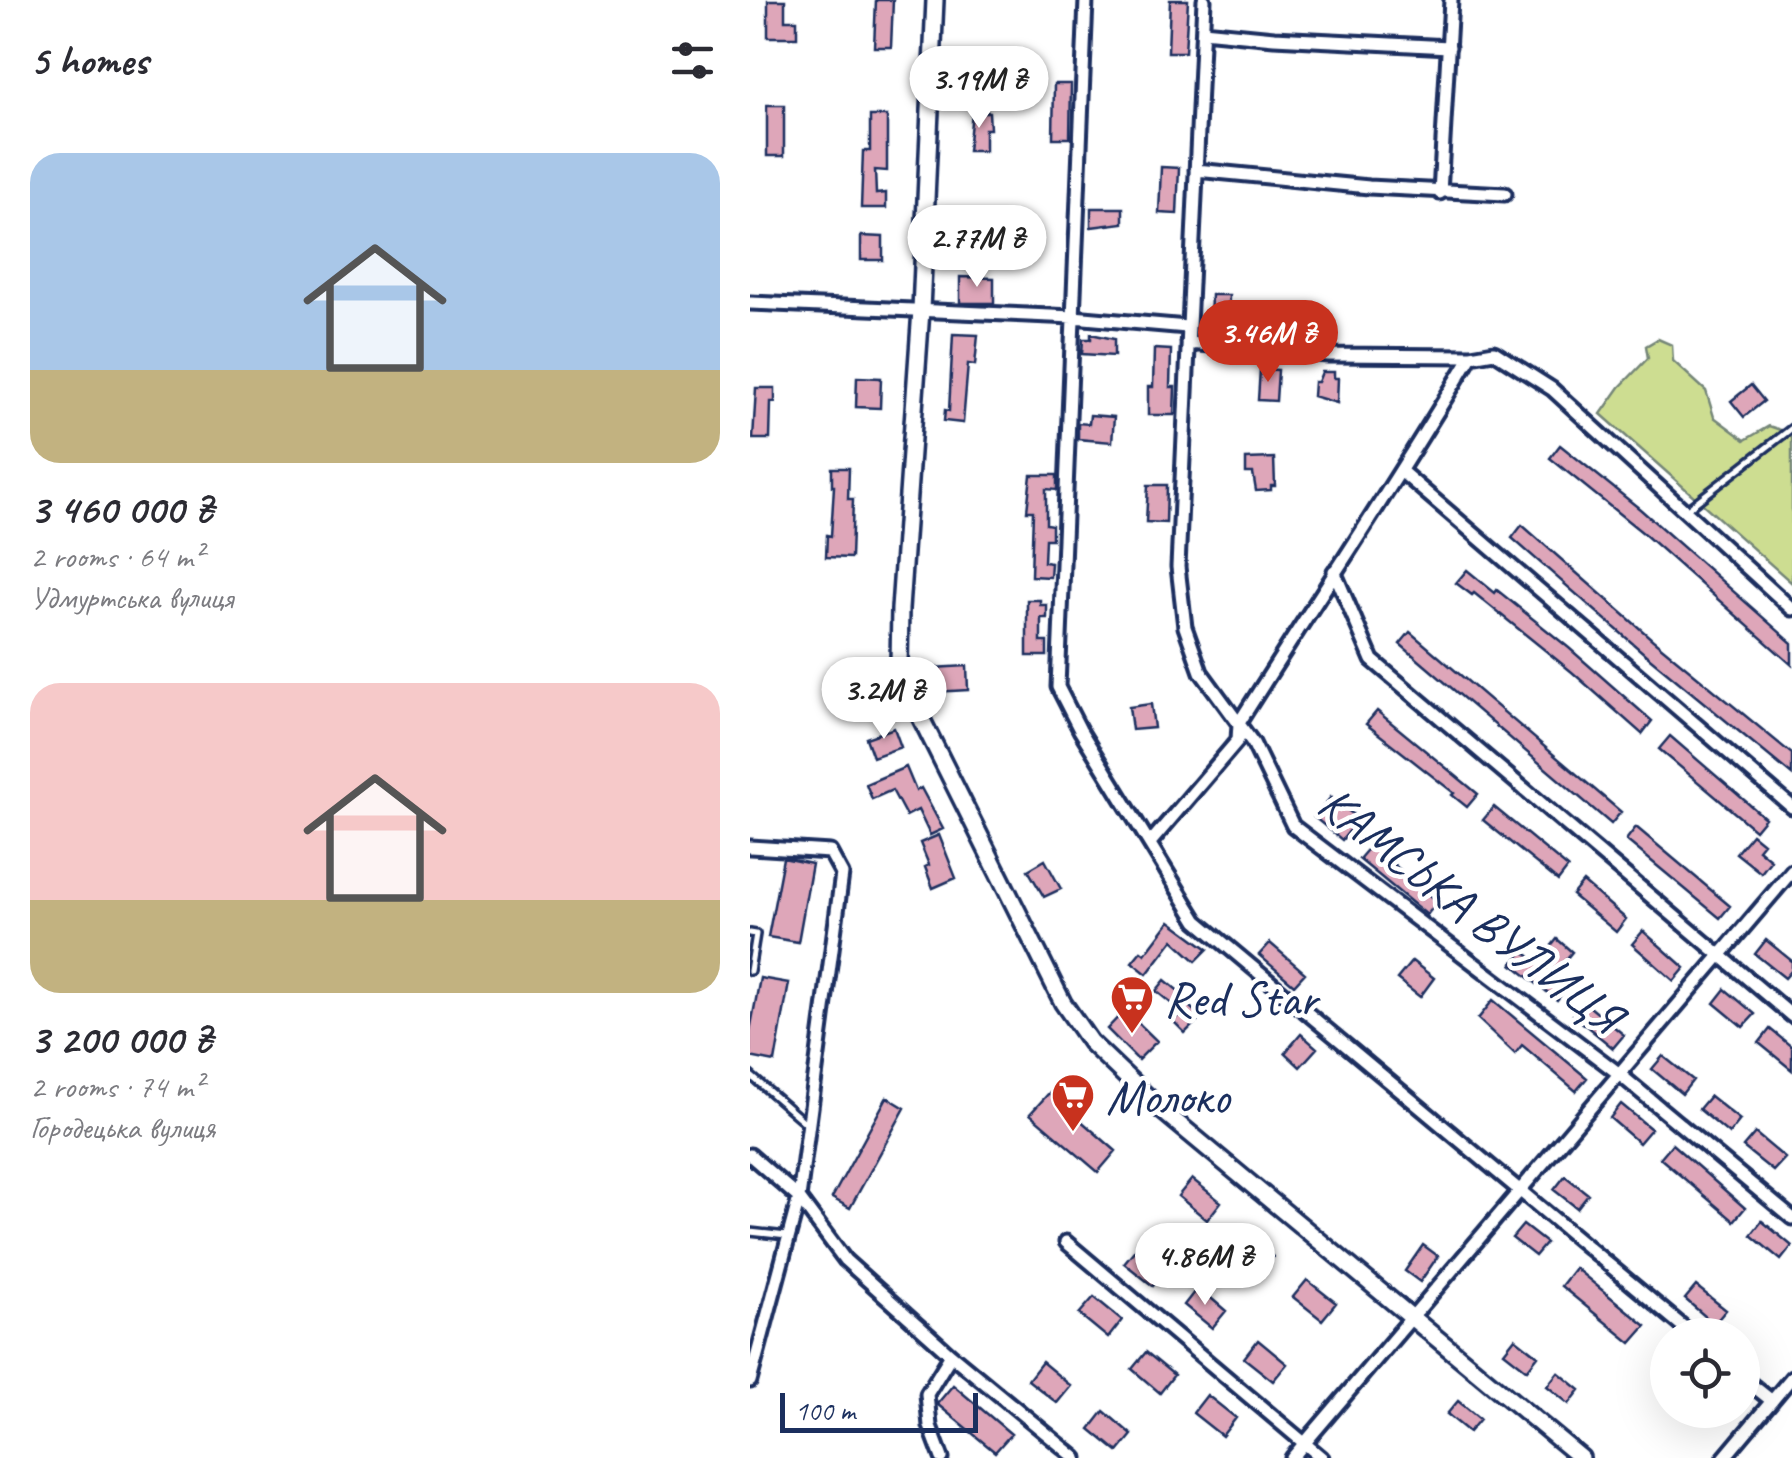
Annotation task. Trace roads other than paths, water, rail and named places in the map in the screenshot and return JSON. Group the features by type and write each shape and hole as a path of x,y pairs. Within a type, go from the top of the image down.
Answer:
{"main road":[{"path":"934,0 921,310 900,609 900,664 915,707 1063,1003 1090,1042 1158,1107 1582,1458"}],"street":[{"path":"1086,0 1058,687 1196,921 1673,1318"},
{"name":"КАМСЬКА ВУЛИЦЯ","path":"1204,0 1178,567 1185,627 1201,672 1253,743 1294,826 1618,1073 1792,1218"},
{"path":"1440,193 1451,0"},
{"path":"1203,31 1449,47"},
{"path":"1196,170 1440,193 1505,194"},
{"path":"750,302 1073,317 1188,327"},
{"path":"1188,343 1328,355 1471,356 1494,352 1552,390 1792,609"},
{"path":"1150,843 1238,740 1239,723 1402,472 1471,356"},
{"path":"1402,472 1792,807"},
{"path":"1334,572 1372,660 1792,1016"},
{"path":"750,848 830,852 842,874 799,1198 750,1379"},
{"path":"1292,1458 1792,871"},
{"path":"750,1156 799,1198 844,1260 1076,1458"},
{"path":"1066,1242 1322,1458"},
{"path":"942,1458 930,1426 927,1394 951,1355"},
{"path":"1724,1458 1792,1378"},
{"path":"1760,1391 1772,1401"}],"lane":[{"path":"1684,511 1792,428"},
{"path":"750,933 756,934 750,971"},
{"path":"750,1076 808,1125"},
{"path":"750,1232 789,1236"}],"place":[{"name":"Red Star","path":"1132,1035"},
{"name":"Молоко","path":"1073,1133"}]}
